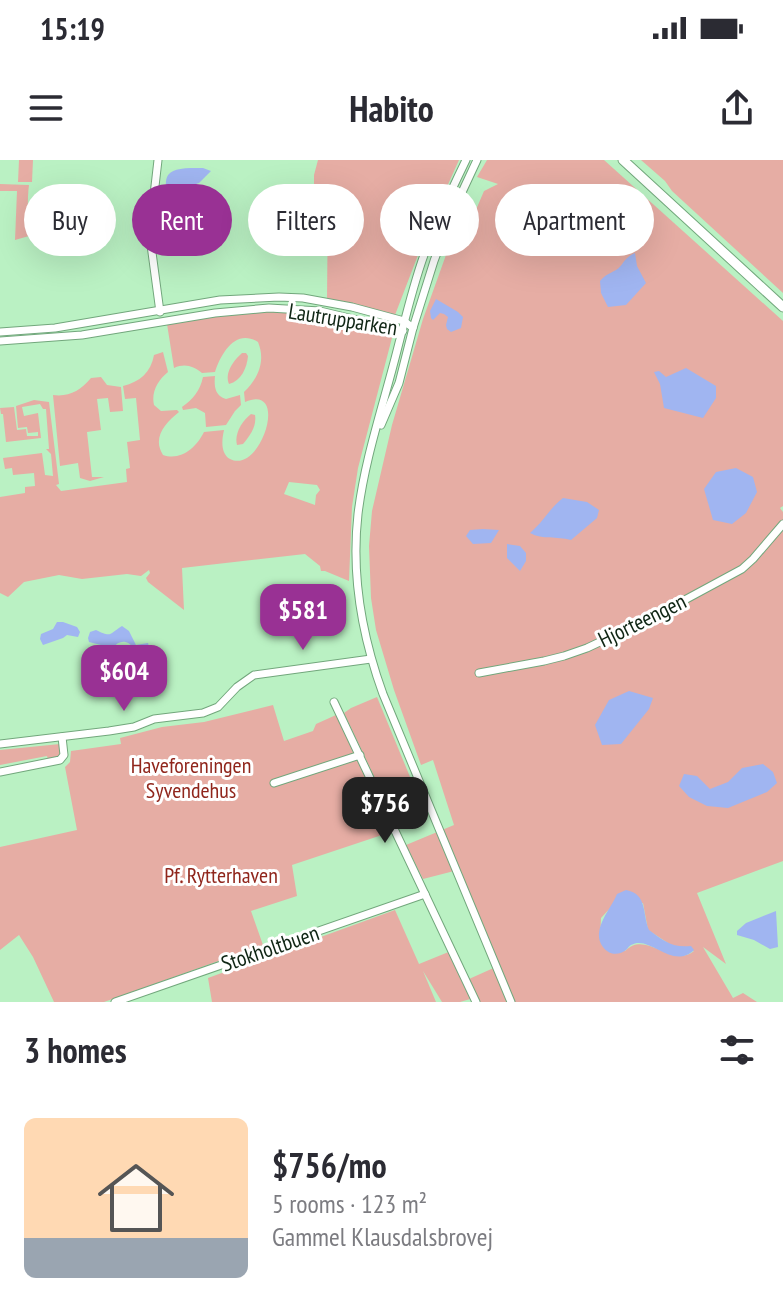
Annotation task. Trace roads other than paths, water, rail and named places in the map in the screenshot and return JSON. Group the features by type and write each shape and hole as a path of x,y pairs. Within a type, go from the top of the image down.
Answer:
{"main road":[{"path":"623,160 783,307"}],"street":[{"path":"158,160 151,245 162,322"},
{"path":"466,160 425,253 404,321 372,445 358,515 356,551 359,606 371,659 405,752 511,1002"},
{"path":"372,445 393,400 413,328 450,218 477,160"},
{"name":"Lautrupparken","path":"0,332 55,328 220,300 279,297 341,305 404,321 413,328"},
{"name":"Lautrupparken","path":"0,341 82,335 229,311 296,309 337,315 402,332 413,328"},
{"name":"Hjorteengen","path":"479,673 564,656 655,616 742,569 783,524"},
{"path":"0,744 122,729 154,719 211,711 246,679 264,672 371,659"},
{"path":"334,702 476,1002"},
{"path":"0,772 60,760 64,755 62,737"},
{"path":"274,783 360,755"},
{"name":"Stokholtbuen","path":"115,1002 425,894"},
{"path":"147,991 150,1002"}],"water":[{"path":"203,168 211,171 196,184 166,184 169,174 180,169"},
{"path":"635,256 646,283 626,305 608,307 601,293 600,281 619,268 628,257"},
{"path":"436,299 463,317 461,328 451,332 447,329 448,317 444,314 440,313 433,320 431,318 430,311"},
{"path":"686,368 716,386 716,398 703,418 664,408 660,384 654,372 659,371 666,377"},
{"path":"736,468 753,477 757,492 746,513 732,524 713,520 704,489 716,472"},
{"path":"563,498 587,502 599,510 597,518 571,540 530,533 554,507"},
{"path":"470,530 499,530 491,543 473,544 466,536"},
{"path":"507,544 520,546 526,553 526,561 520,571 507,558"},
{"path":"57,622 77,627 80,632 78,637 67,635 43,645 41,634 53,629"},
{"path":"122,626 129,631 136,645 148,643 149,647 134,649 124,642 113,648 89,642 90,632 96,630 110,634"},
{"path":"629,691 653,698 649,709 621,744 602,745 595,725 609,700"},
{"path":"763,764 773,772 777,783 767,792 728,808 707,806 689,797 679,786 684,774 697,776 710,789 728,782 742,768"},
{"path":"626,890 641,900 649,930 668,943 691,946 694,950 678,957 638,943 620,953 606,951 601,944 599,931 617,894"},
{"path":"776,911 778,947 770,949 737,935 746,923"}],"park label":[{"name":"Haveforeningen Syvendehus","path":"191,778"},
{"name":"Pf. Rytterhaven","path":"221,875"}]}
